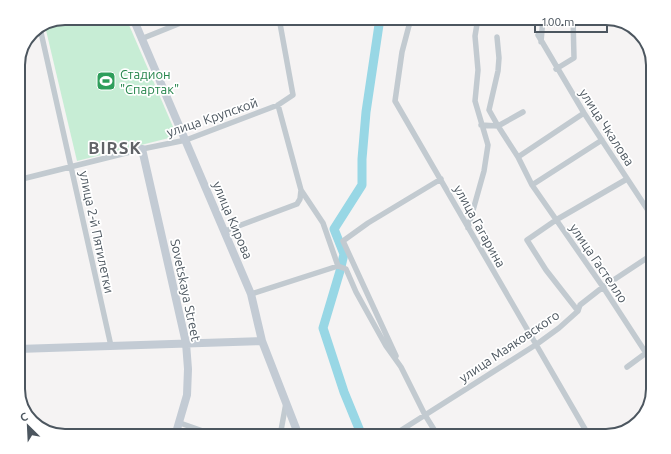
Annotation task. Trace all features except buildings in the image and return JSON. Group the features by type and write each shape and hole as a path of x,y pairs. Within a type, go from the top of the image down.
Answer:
{"street":[{"name":"улица Кирова","path":"136,25 251,294 262,341 296,429"},
{"path":"141,39 176,25"},
{"name":"улица Крупской","path":"25,178 186,140 278,105 294,95 280,25"},
{"name":"улица Гагарина","path":"410,25 402,52 395,101 585,429"},
{"path":"468,228 484,171 488,145 481,125 476,101 478,70 475,36 477,25"},
{"path":"541,42 542,25"},
{"path":"556,69 574,58 573,25"},
{"name":"улица 2-й Пятилетки","path":"41,33 111,346"},
{"name":"улица Чкалова","path":"538,35 556,69 646,207"},
{"name":"улица Гастелло","path":"497,37 499,58 498,70 489,110 518,157 532,185 646,352"},
{"path":"278,105 301,190 324,222 338,266"},
{"path":"481,125 498,126 523,112"},
{"path":"518,157 584,113"},
{"path":"532,185 602,140"},
{"name":"Sovetskaya Street","path":"142,150 186,343 188,369 187,395 178,429"},
{"path":"556,220 627,178"},
{"path":"434,429 401,367 343,241 368,223 441,179"},
{"path":"225,231 297,204 300,200 301,190"},
{"name":"улица Гастелло","path":"556,220 527,240 546,270 578,311"},
{"name":"улица Маяковского","path":"403,429 559,328 578,311 580,305 603,287 646,259"},
{"path":"251,294 338,266 346,269 356,292 386,346 401,367"},
{"path":"25,349 262,341"},
{"path":"627,367 646,352"},
{"path":"281,429 286,403"},
{"path":"180,423 197,429"}],"green space":[{"name":"Стадион \"Спартак\"","path":"65,25 129,25 177,136 77,161 46,30"}],"waterway":[{"path":"359,429 344,392 323,328 344,254 334,229 362,185 362,159 366,112 379,25"}],"place":[{"name":"Стадион \"Спартак\"","path":"106,81"}],"district":[{"name":"BIRSK","path":"115,148"}]}
